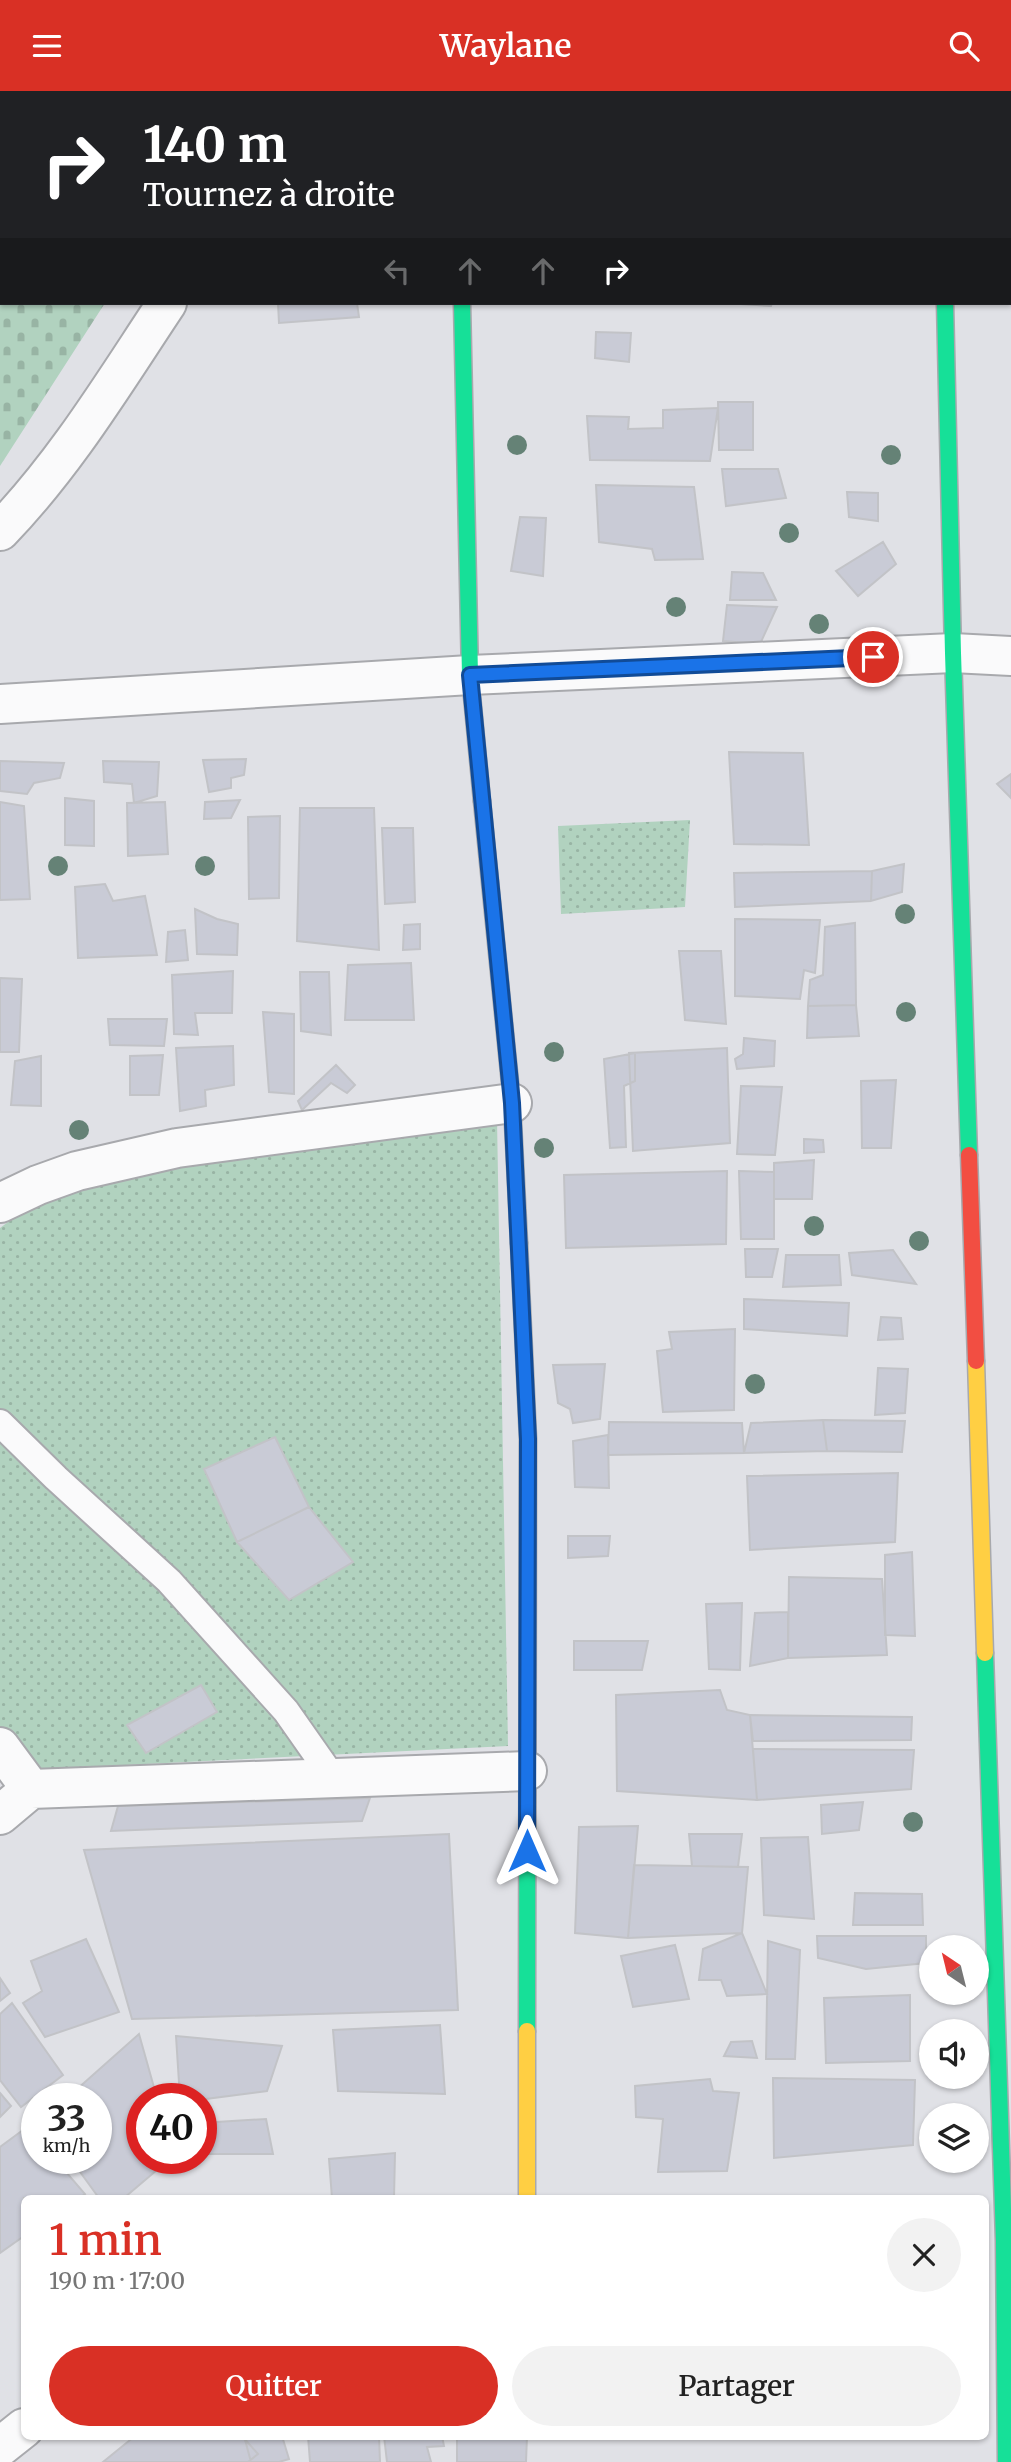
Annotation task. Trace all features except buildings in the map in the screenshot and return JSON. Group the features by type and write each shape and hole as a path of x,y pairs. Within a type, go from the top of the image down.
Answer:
{"street":[{"path":"0,531 84,428 166,305"},
{"path":"462,305 470,675 512,1103 528,1439 527,2195"},
{"path":"944,305 1006,2462"},
{"path":"0,705 470,675 953,653 1011,656"},
{"path":"0,1203 77,1171 177,1148 512,1103"},
{"path":"0,1747 31,1789"},
{"path":"0,1815 31,1789 527,1771"},
{"path":"0,2447 21,2430"}],"lane":[{"path":"0,1423 169,1581 286,1711 333,1779"}],"green space":[{"path":"0,305 104,305 0,466"},
{"path":"690,820 685,907 561,914 558,826"},
{"path":"497,1119 508,1746 25,1770 0,1731 0,1228 44,1195 219,1150"}],"traffic: fast":[{"path":"462,305 470,675 482,801"},
{"path":"945,305 969,1155"},
{"path":"519,1243 528,1439 527,2031"},
{"path":"985,1653 1004,2241 1006,2462"}],"traffic: slow":[{"path":"482,801 512,1103 519,1243"},
{"path":"976,1361 985,1653"},
{"path":"527,2031 527,2195"}],"traffic: jam":[{"path":"969,1155 976,1361"}],"route":[{"path":"527,1851 528,1439 512,1103 470,675 873,657"}]}
